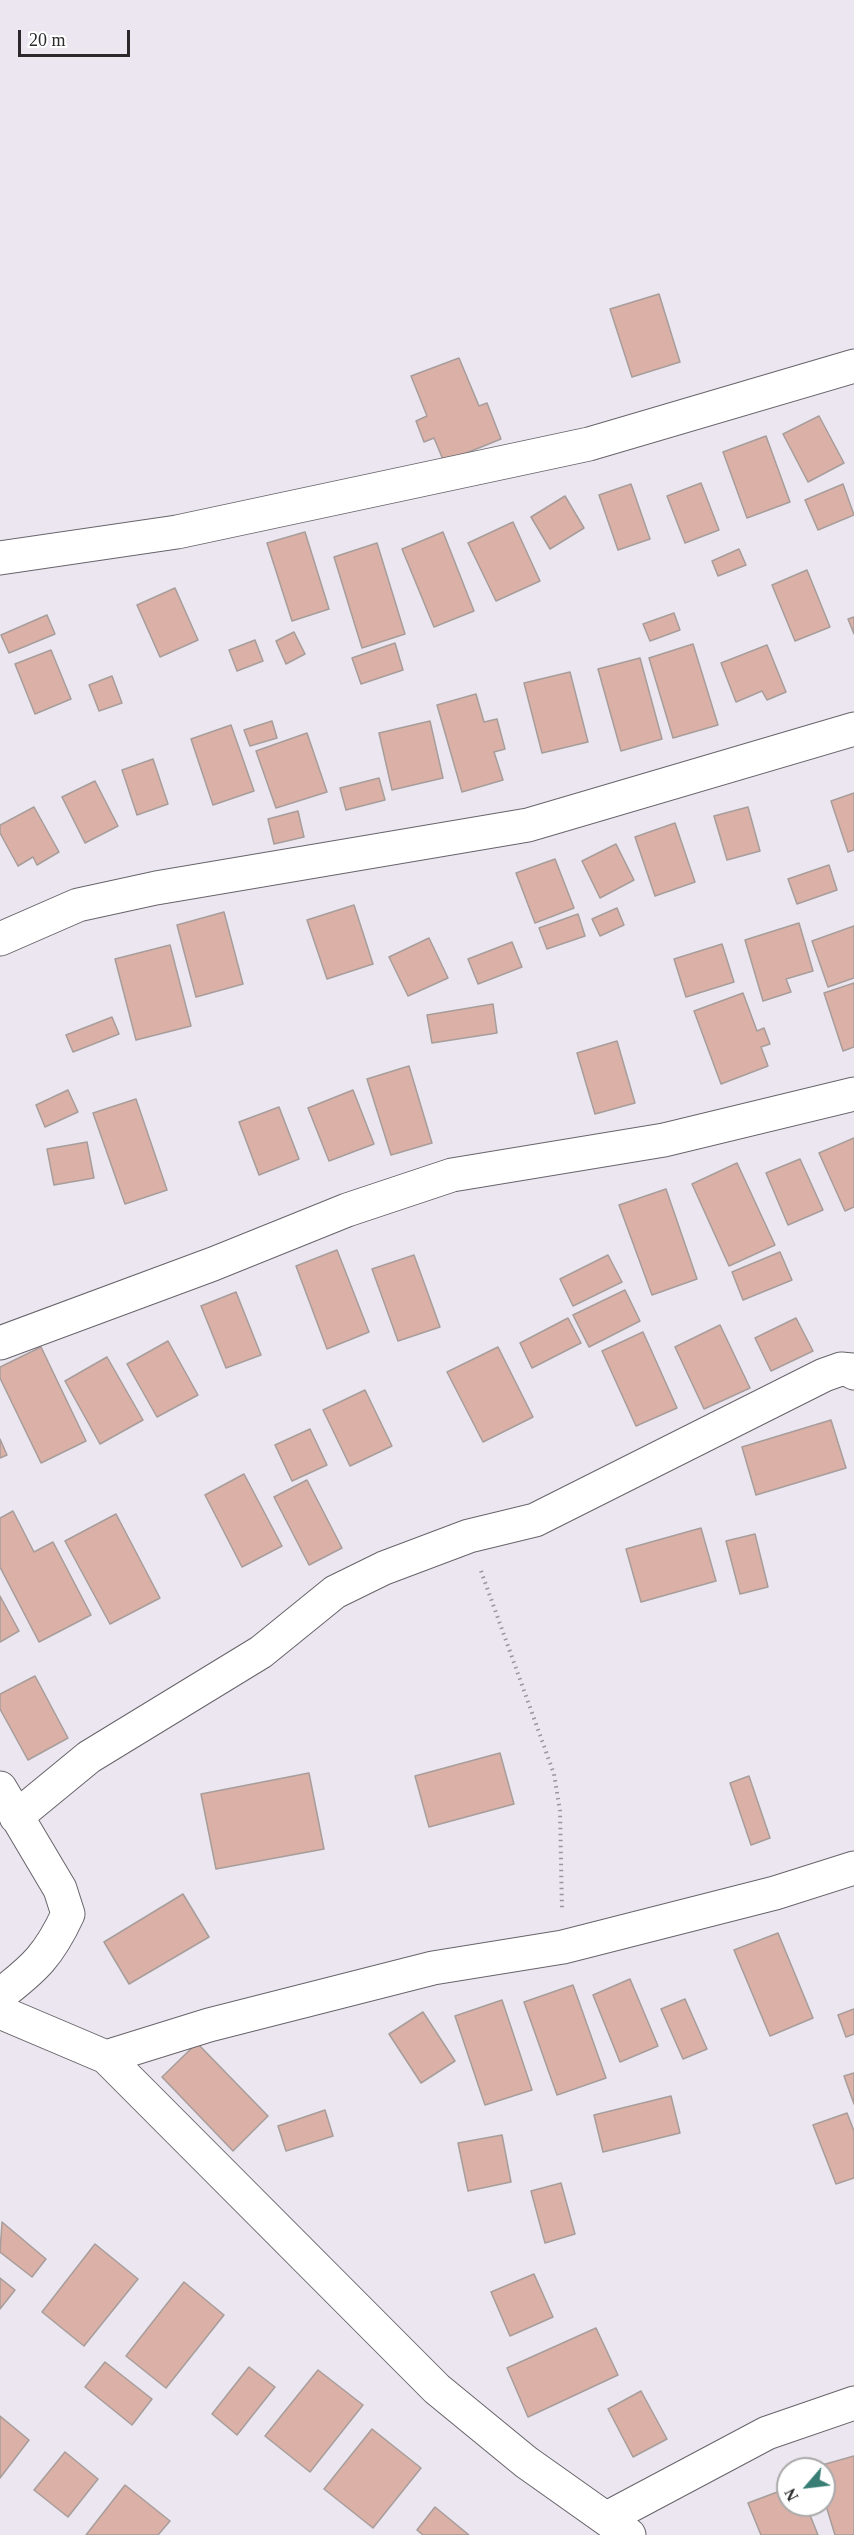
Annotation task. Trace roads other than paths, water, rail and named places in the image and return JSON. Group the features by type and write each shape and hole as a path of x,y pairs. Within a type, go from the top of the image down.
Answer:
{"street":[{"path":"1,557 177,532 589,444 854,366"},
{"path":"0,939 78,905 156,888 528,825 854,729"},
{"path":"0,1343 213,1264 347,1210 452,1175 664,1140 854,1094"},
{"path":"16,1817 89,1757 261,1652 335,1592 384,1568 469,1536 535,1521 824,1375 841,1369 852,1370 854,1373"},
{"path":"0,1788 60,1889 68,1914 59,1934 36,1967 0,1995"},
{"path":"106,2057 209,2025 433,1968 563,1947 775,1893 854,1868"},
{"path":"0,2012 106,2057 437,2389 526,2462 618,2527 767,2433 854,2403"}]}
